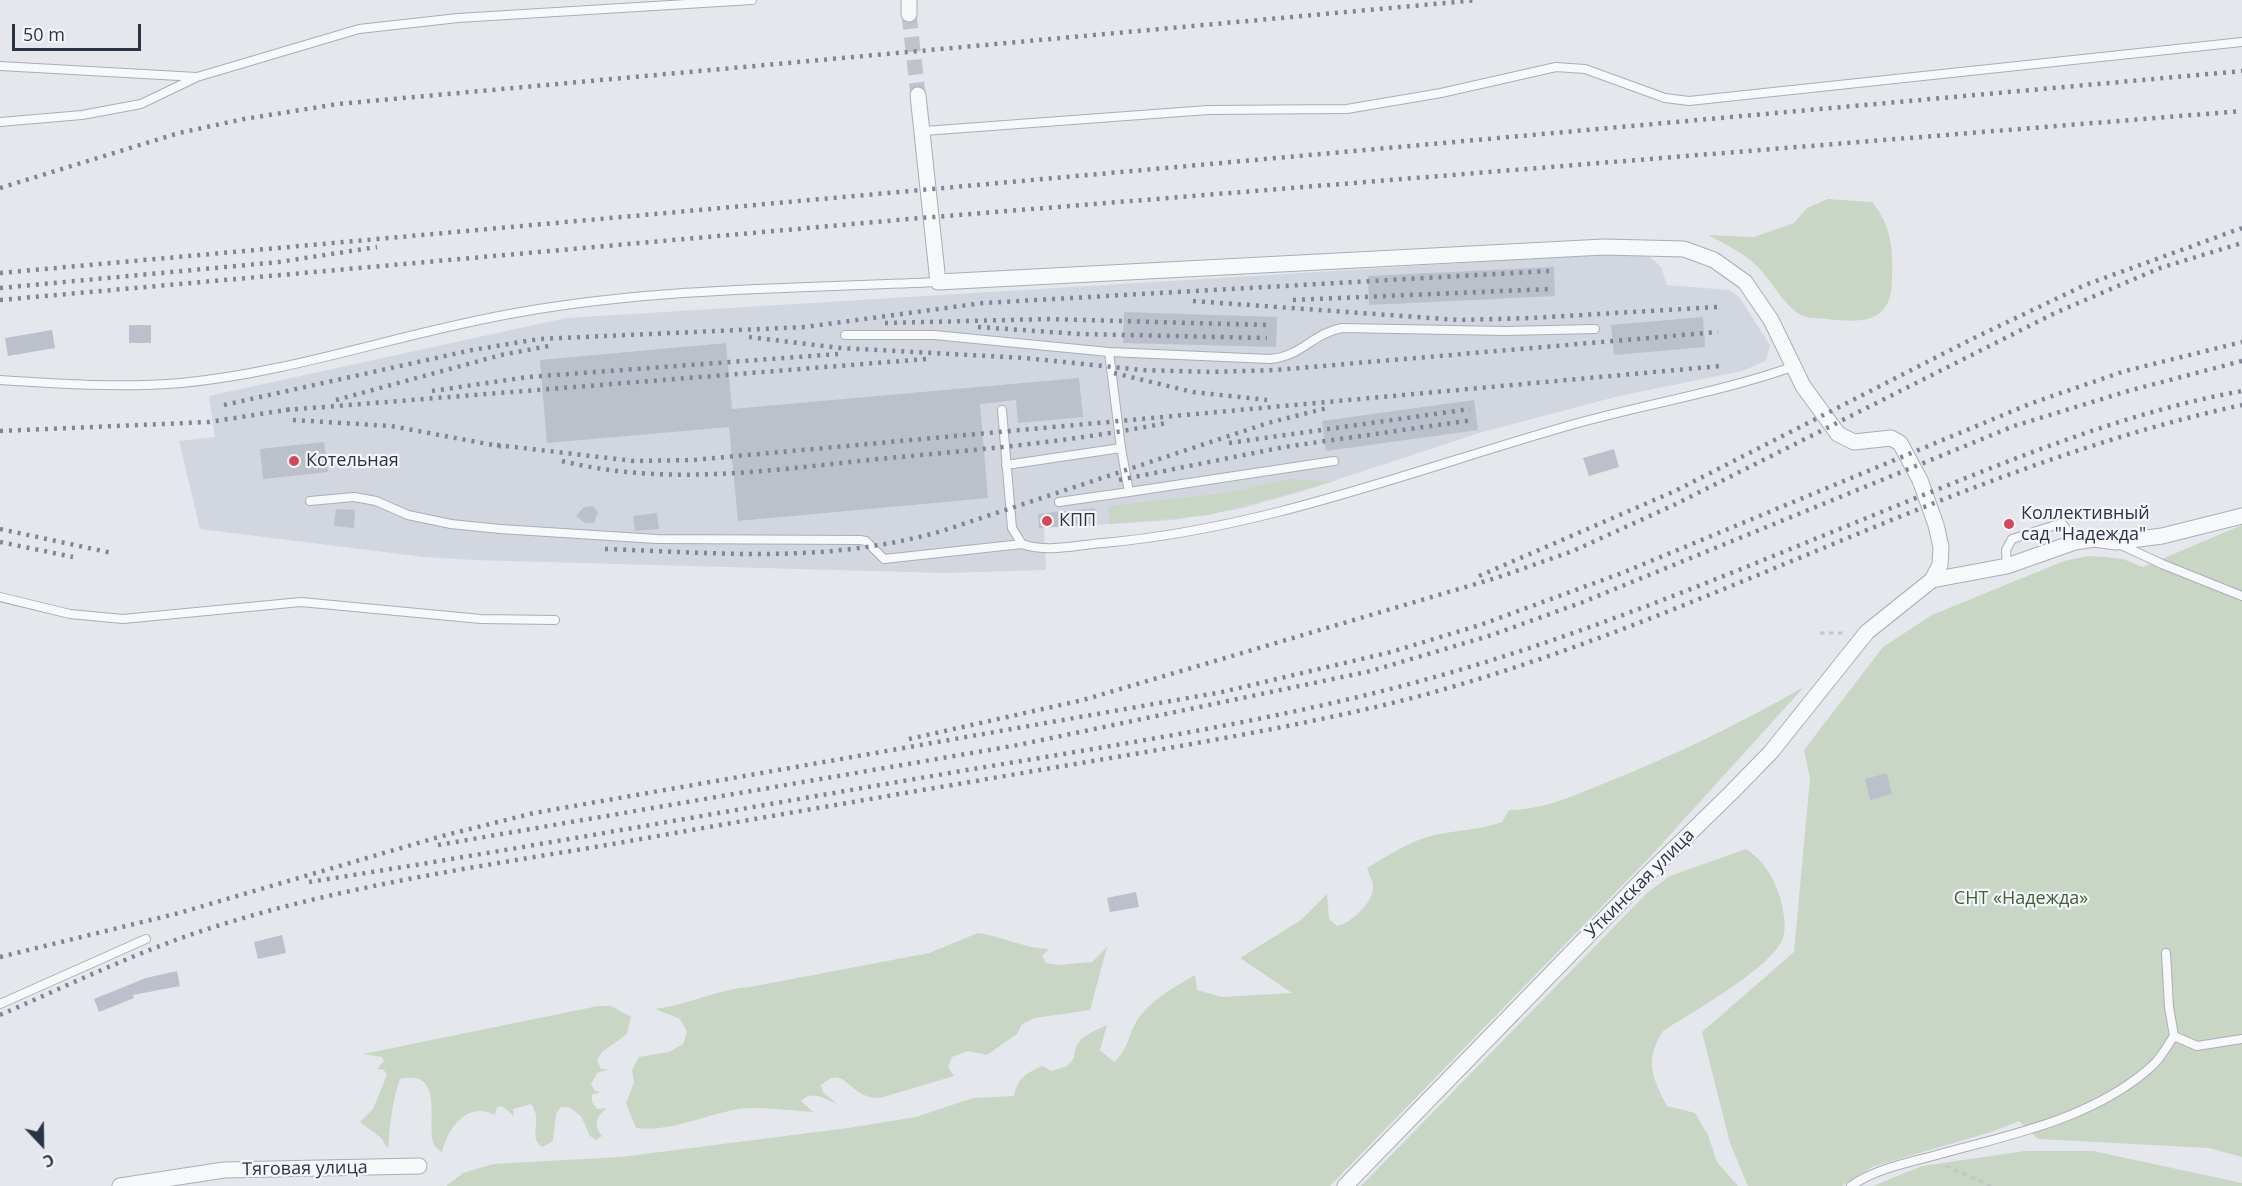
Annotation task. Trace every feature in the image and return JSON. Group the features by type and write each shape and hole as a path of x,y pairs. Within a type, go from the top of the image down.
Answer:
{"street":[{"path":"918,95 924,131 938,282 1604,247 1673,247 1705,255 1745,282 1771,320 1792,368 1838,434 1854,442 1891,438 1900,443 1920,480 1936,525 1941,547 1940,565 1932,580"},
{"path":"1932,580 2007,566 2075,542 2094,539 2116,542 2162,536 2242,516"},
{"name":"Уткинская улица","path":"1345,1186 1771,752 1879,620 1932,580"},
{"name":"Тяговая улица","path":"120,1186 224,1170 419,1166"}],"lane":[{"path":"0,122 82,114 141,104 197,77 359,29 458,18 752,0"},
{"path":"924,131 1208,110 1347,109 1441,93 1556,67 1586,69 1665,98 1689,101 2242,42"},
{"path":"0,66 197,77"},
{"path":"0,380 51,384 182,382 279,366 518,312 598,300 656,294 938,282"},
{"path":"845,335 934,335 1109,352 1270,359 1294,354 1325,332 1342,328 1504,331 1595,329"},
{"path":"1109,352 1129,492"},
{"path":"310,501 354,496 418,518 500,529 657,539 860,540 866,541 884,558 1022,544 1046,548 1137,540 1253,519 1409,476 1562,428 1678,397 1727,387 1792,368"},
{"path":"1002,410 1011,528 1022,544"},
{"path":"1006,465 1121,448"},
{"path":"1059,502 1334,461"},
{"path":"2007,566 2006,550 2012,539 2040,529 2062,523 2075,542"},
{"path":"2116,542 2162,564 2242,596"},
{"path":"0,597 70,614 123,619 301,602 481,620 555,620"},
{"path":"0,1004 146,939"},
{"path":"1851,1186 1901,1164 2008,1137 2090,1107 2127,1086 2154,1064 2174,1036 2169,1007 2166,953"},
{"path":"2174,1036 2197,1046 2242,1039"}],"path":[{"path":"1927,1157 1991,1186"}],"shaded area":[{"path":"1644,252 1661,267 1667,285 1729,290 1739,297 1770,345 1766,361 1742,371 1619,396 1479,433 1303,491 1239,509 1174,520 1044,528 1046,570 945,573 473,560 424,557 200,529 179,441 215,437 209,396 566,318"}],"green space":[{"path":"1828,199 1872,202 1884,220 1890,238 1892,258 1891,294 1881,312 1873,317 1853,321 1810,318 1801,315 1783,299 1753,262 1708,235 1754,237 1794,223 1807,208"},
{"path":"1290,479 1332,482 1209,515 1110,524 1108,506 1225,493"},
{"name":"СНТ «Надежда»","path":"2242,525 2242,1157 2209,1148 2038,1139 2019,1121 1994,1131 1872,1167 1842,1186 1748,1186 1730,1143 1702,1032 1794,952 1810,778 1804,750 1883,647 1932,615 2064,561 2088,556 2106,557 2123,559 2143,567"},
{"path":"1804,687 1648,859 1330,1186 446,1186 463,1173 493,1164 621,1157 848,1128 916,1117 973,1098 1014,1096 1020,1081 1027,1074 1042,1066 1052,1071 1067,1066 1074,1058 1080,1041 1107,1025 1100,1050 1114,1062 1124,1049 1139,1017 1161,996 1195,975 1197,990 1222,997 1292,993 1240,958 1301,920 1327,894 1329,919 1337,926 1349,921 1365,906 1372,893 1373,885 1367,868 1402,848 1429,836 1502,822 1509,810 1548,804 1585,791 1660,760 1757,713"},
{"path":"1746,849 1763,864 1777,889 1784,918 1783,938 1776,950 1748,976 1663,1031 1652,1060 1654,1077 1667,1106 1695,1113 1708,1135 1717,1162 1738,1186 1361,1186 1647,893 1670,876"},
{"path":"978,933 1031,947 1049,949 1042,956 1046,963 1058,965 1092,962 1107,947 1090,1010 1035,1018 1022,1024 1017,1034 987,1055 968,1051 952,1057 948,1067 954,1076 880,1098 869,1097 836,1077 821,1085 823,1092 837,1104 814,1096 801,1101 813,1112 748,1108 663,1128 636,1128 626,1103 634,1083 632,1070 639,1057 669,1052 683,1044 687,1032 680,1019 655,1009 738,988 929,953"},
{"path":"598,1006 611,1006 631,1017 627,1034 602,1052 597,1060 601,1069 609,1069 597,1073 591,1084 594,1090 600,1092 592,1095 592,1102 597,1109 607,1108 600,1114 597,1121 597,1128 602,1136 596,1140 590,1136 581,1116 569,1107 561,1107 556,1114 553,1141 542,1147 536,1138 536,1116 531,1104 513,1109 514,1116 502,1106 497,1107 495,1115 476,1111 461,1119 449,1134 442,1152 435,1147 432,1138 429,1091 424,1082 415,1078 400,1079 393,1104 388,1149 381,1138 360,1122 373,1109 387,1075 384,1070 377,1069 384,1061 382,1057 363,1054"},
{"path":"2025,1151 2093,1151 2242,1183 2242,1186 1873,1186 1922,1166"}],"building":[{"path":"1554,267 1555,296 1369,305 1368,276"},
{"path":"1124,312 1277,317 1276,347 1123,343"},
{"path":"1703,317 1705,347 1614,355 1611,325"},
{"path":"129,325 151,325 151,343 129,343"},
{"path":"52,330 55,348 8,356 5,338"},
{"path":"726,343 732,409 1079,378 1083,417 1018,423 1016,400 980,404 988,498 738,521 729,427 547,443 540,360"},
{"path":"1474,400 1478,430 1326,451 1322,421"},
{"name":"Котельная","path":"324,442 328,472 263,479 260,449"},
{"path":"1614,449 1619,467 1589,476 1583,458"},
{"path":"593,506 598,512 594,523 585,523 576,516 584,507"},
{"path":"1095,508 1096,524 1039,528 1038,514"},
{"path":"336,509 355,510 354,528 334,526"},
{"path":"657,513 659,529 635,531 633,516"},
{"path":"1887,773 1892,794 1870,800 1865,779"},
{"path":"1136,892 1139,907 1110,912 1107,898"},
{"path":"282,935 286,953 258,959 254,942"},
{"path":"177,971 180,986 133,995 134,998 99,1012 94,999 146,978"}],"tunnel":[{"path":"909,14 918,95"}],"railway":[{"path":"0,188 179,133 244,119 338,104 1478,0"},
{"path":"0,273 2242,71"},
{"path":"0,300 909,219 2242,111"},
{"path":"1479,576 1675,491 1972,339 2085,285 2242,228"},
{"path":"909,739 1083,700 1496,578 1573,551 1676,504 2055,313 2160,268 2242,243"},
{"path":"0,288 279,262 377,247"},
{"path":"224,405 472,350 539,339 805,327 983,303 1549,271"},
{"path":"1293,300 1549,289"},
{"path":"1193,301 1459,320 1717,307"},
{"path":"885,323 1048,319 1268,325"},
{"path":"978,327 1080,334 1267,338"},
{"path":"749,337 840,348 1025,358 1142,370 1211,372 1276,370 1718,332"},
{"path":"0,957 179,913 442,836 534,813 1222,692 1391,652 1480,625 1622,573 2032,403 2125,371 2242,342"},
{"path":"336,400 501,355 549,346"},
{"path":"432,391 528,377 838,354"},
{"path":"286,410 926,359"},
{"path":"438,845 1018,745 1371,671 1492,635 1583,602 2014,426 2128,391 2242,361"},
{"path":"497,445 634,461 693,460 1720,366"},
{"path":"1114,373 1193,392 1267,400"},
{"path":"309,882 1141,741 1272,716 1402,686 1466,668 1585,629 2049,446 2125,420 2242,391"},
{"path":"0,1015 107,967 189,935 265,912 361,889 459,870 1213,740 1380,706 1490,675 1598,638 2023,469 2131,434 2242,405"},
{"path":"605,549 774,554 857,548 899,541 942,531 1268,423 1327,408"},
{"path":"0,431 209,422 292,409"},
{"path":"1229,443 1470,409"},
{"path":"293,420 391,426 504,447"},
{"path":"1119,480 1284,447 1473,420"},
{"path":"562,461 602,469 641,473 720,474 1023,445 1166,423"},
{"path":"0,529 112,553"},
{"path":"0,542 73,557"}],"place":[{"name":"Котельная","path":"294,461"},
{"name":"КПП","path":"1047,521"},
{"name":"Коллективный сад \"Надежда\"","path":"2009,524"}]}
